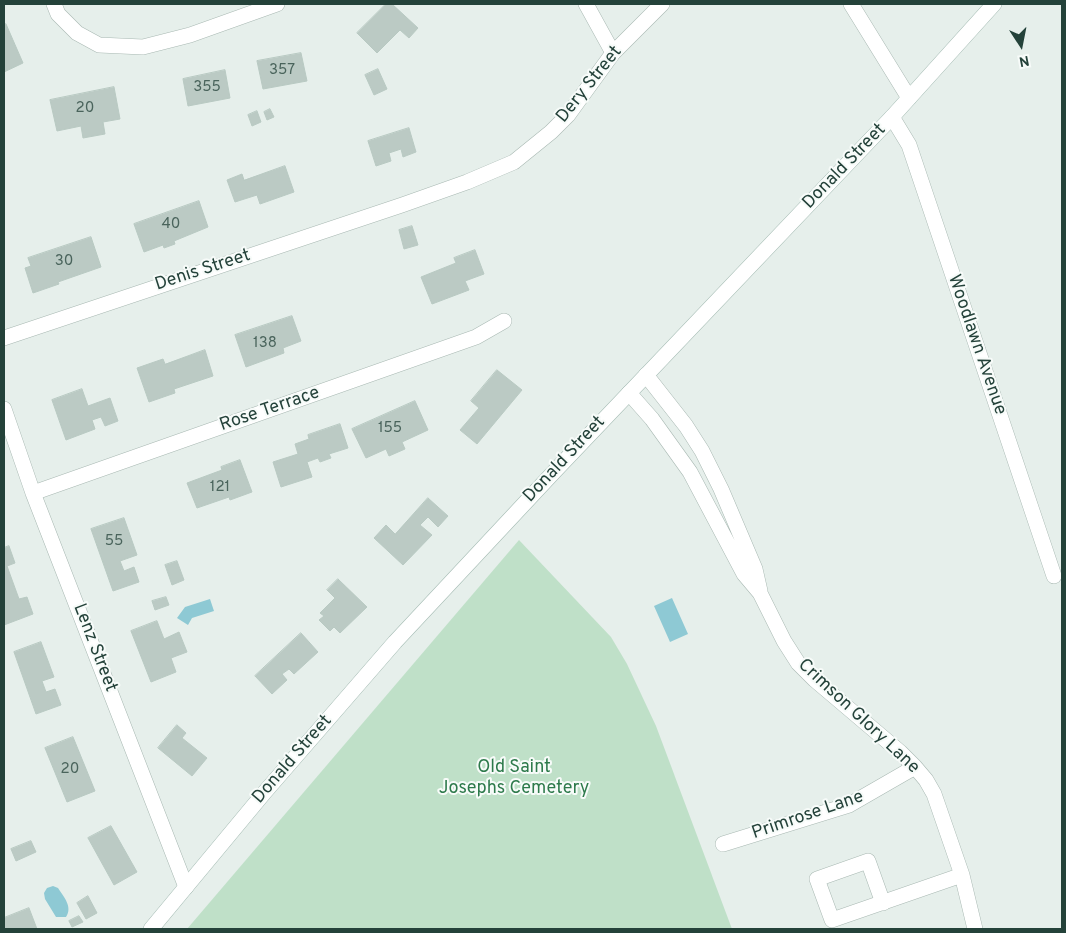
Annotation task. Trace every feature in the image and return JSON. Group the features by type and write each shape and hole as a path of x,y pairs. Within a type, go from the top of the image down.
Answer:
{"street":[{"path":"54,4 58,14 78,33 99,45 143,47 190,35 277,4"},
{"path":"586,4 613,53"},
{"name":"Dery Street","path":"402,205 467,182 514,162 551,132 568,115 613,53 662,4"},
{"path":"851,4 909,98"},
{"name":"Donald Street","path":"151,929 395,642 892,117 994,4"},
{"name":"Woodlawn Avenue","path":"892,117 910,145 1054,576"},
{"name":"Denis Street","path":"4,338 402,205"},
{"name":"Rose Terrace","path":"33,493 476,337 504,321"},
{"name":"Crimson Glory Lane","path":"646,375 686,426 702,451 721,488 751,560 760,593 784,641 806,672 916,767 926,780 934,794 962,875 975,929"},
{"name":"Crimson Glory Lane","path":"629,393 657,425 690,472 744,574 760,593"},
{"name":"Lenz Street","path":"4,409 33,493 186,887"},
{"name":"Primrose Lane","path":"723,844 849,805 916,767"},
{"path":"882,902 868,861 817,879 832,920 962,875"}],"green space":[{"name":"Old Saint Josephs Cemetery","path":"519,540 611,637 627,664 656,726 732,929 187,929"}],"water":[{"path":"672,598 688,634 670,642 654,606"},
{"path":"210,599 214,611 192,618 188,625 177,618 185,607"},
{"path":"53,886 58,888 67,902 69,910 66,917 56,917 45,899 44,893 47,888"}],"building":[{"path":"386,4 392,4 418,28 409,38 400,30 377,53 357,33"},
{"path":"6,24 23,63 4,72 4,25"},
{"path":"301,53 307,81 263,89 257,61"},
{"path":"378,69 387,89 374,95 365,75"},
{"path":"225,70 230,98 188,106 183,79"},
{"path":"114,87 120,119 103,122 105,134 83,138 81,126 57,131 50,100"},
{"path":"270,109 274,117 267,120 264,112"},
{"path":"257,111 261,122 252,126 248,115"},
{"path":"409,128 416,152 403,157 401,149 389,153 391,161 376,166 368,141"},
{"path":"285,166 294,192 260,204 257,195 235,202 227,180 242,174 244,180"},
{"path":"199,201 208,227 174,241 175,244 164,248 163,245 144,252 134,224"},
{"path":"412,226 418,245 404,249 399,230"},
{"path":"91,237 101,267 33,293 25,268 31,266 28,258"},
{"path":"475,250 484,274 465,281 469,290 432,304 421,277 456,263 454,258"},
{"path":"292,316 301,341 283,348 284,353 246,367 235,335"},
{"path":"205,350 213,376 174,389 175,393 149,402 137,368 163,359 165,364"},
{"path":"497,370 522,390 477,444 460,430 479,408 471,401"},
{"path":"82,389 88,406 110,398 118,421 105,426 101,417 92,420 95,429 66,440 52,400"},
{"path":"415,401 428,430 402,442 405,449 389,456 386,449 366,458 352,429"},
{"path":"340,424 348,448 329,454 331,458 320,462 318,458 307,462 312,477 281,487 273,462 298,454 295,444 309,439 308,435"},
{"path":"240,460 252,492 230,500 229,497 197,508 187,483 222,470 221,467"},
{"path":"428,498 448,516 438,527 428,517 420,525 432,535 403,565 374,538 386,525 395,534"},
{"path":"124,518 137,555 120,561 124,571 134,567 139,582 113,591 91,529"},
{"path":"9,546 15,563 7,566 19,599 27,597 33,614 4,625 4,548"},
{"path":"177,561 184,580 172,585 165,565"},
{"path":"338,579 367,607 340,633 334,627 330,631 319,620 324,616 320,613 335,598 327,590"},
{"path":"166,597 169,605 155,610 152,601"},
{"path":"157,621 164,639 179,632 187,652 171,658 176,672 151,682 131,631"},
{"path":"301,633 318,652 294,674 289,669 282,674 287,680 272,694 255,676"},
{"path":"41,642 54,677 42,681 46,692 55,689 61,705 36,714 14,652"},
{"path":"177,725 186,733 182,738 207,758 192,776 158,748"},
{"path":"73,737 95,791 67,802 45,748"},
{"path":"111,826 137,872 114,885 88,838"},
{"path":"31,841 36,852 16,861 11,849"},
{"path":"88,896 97,913 86,919 77,903"},
{"path":"29,908 37,929 4,929 4,918"},
{"path":"79,916 83,922 72,927 69,921"}]}
